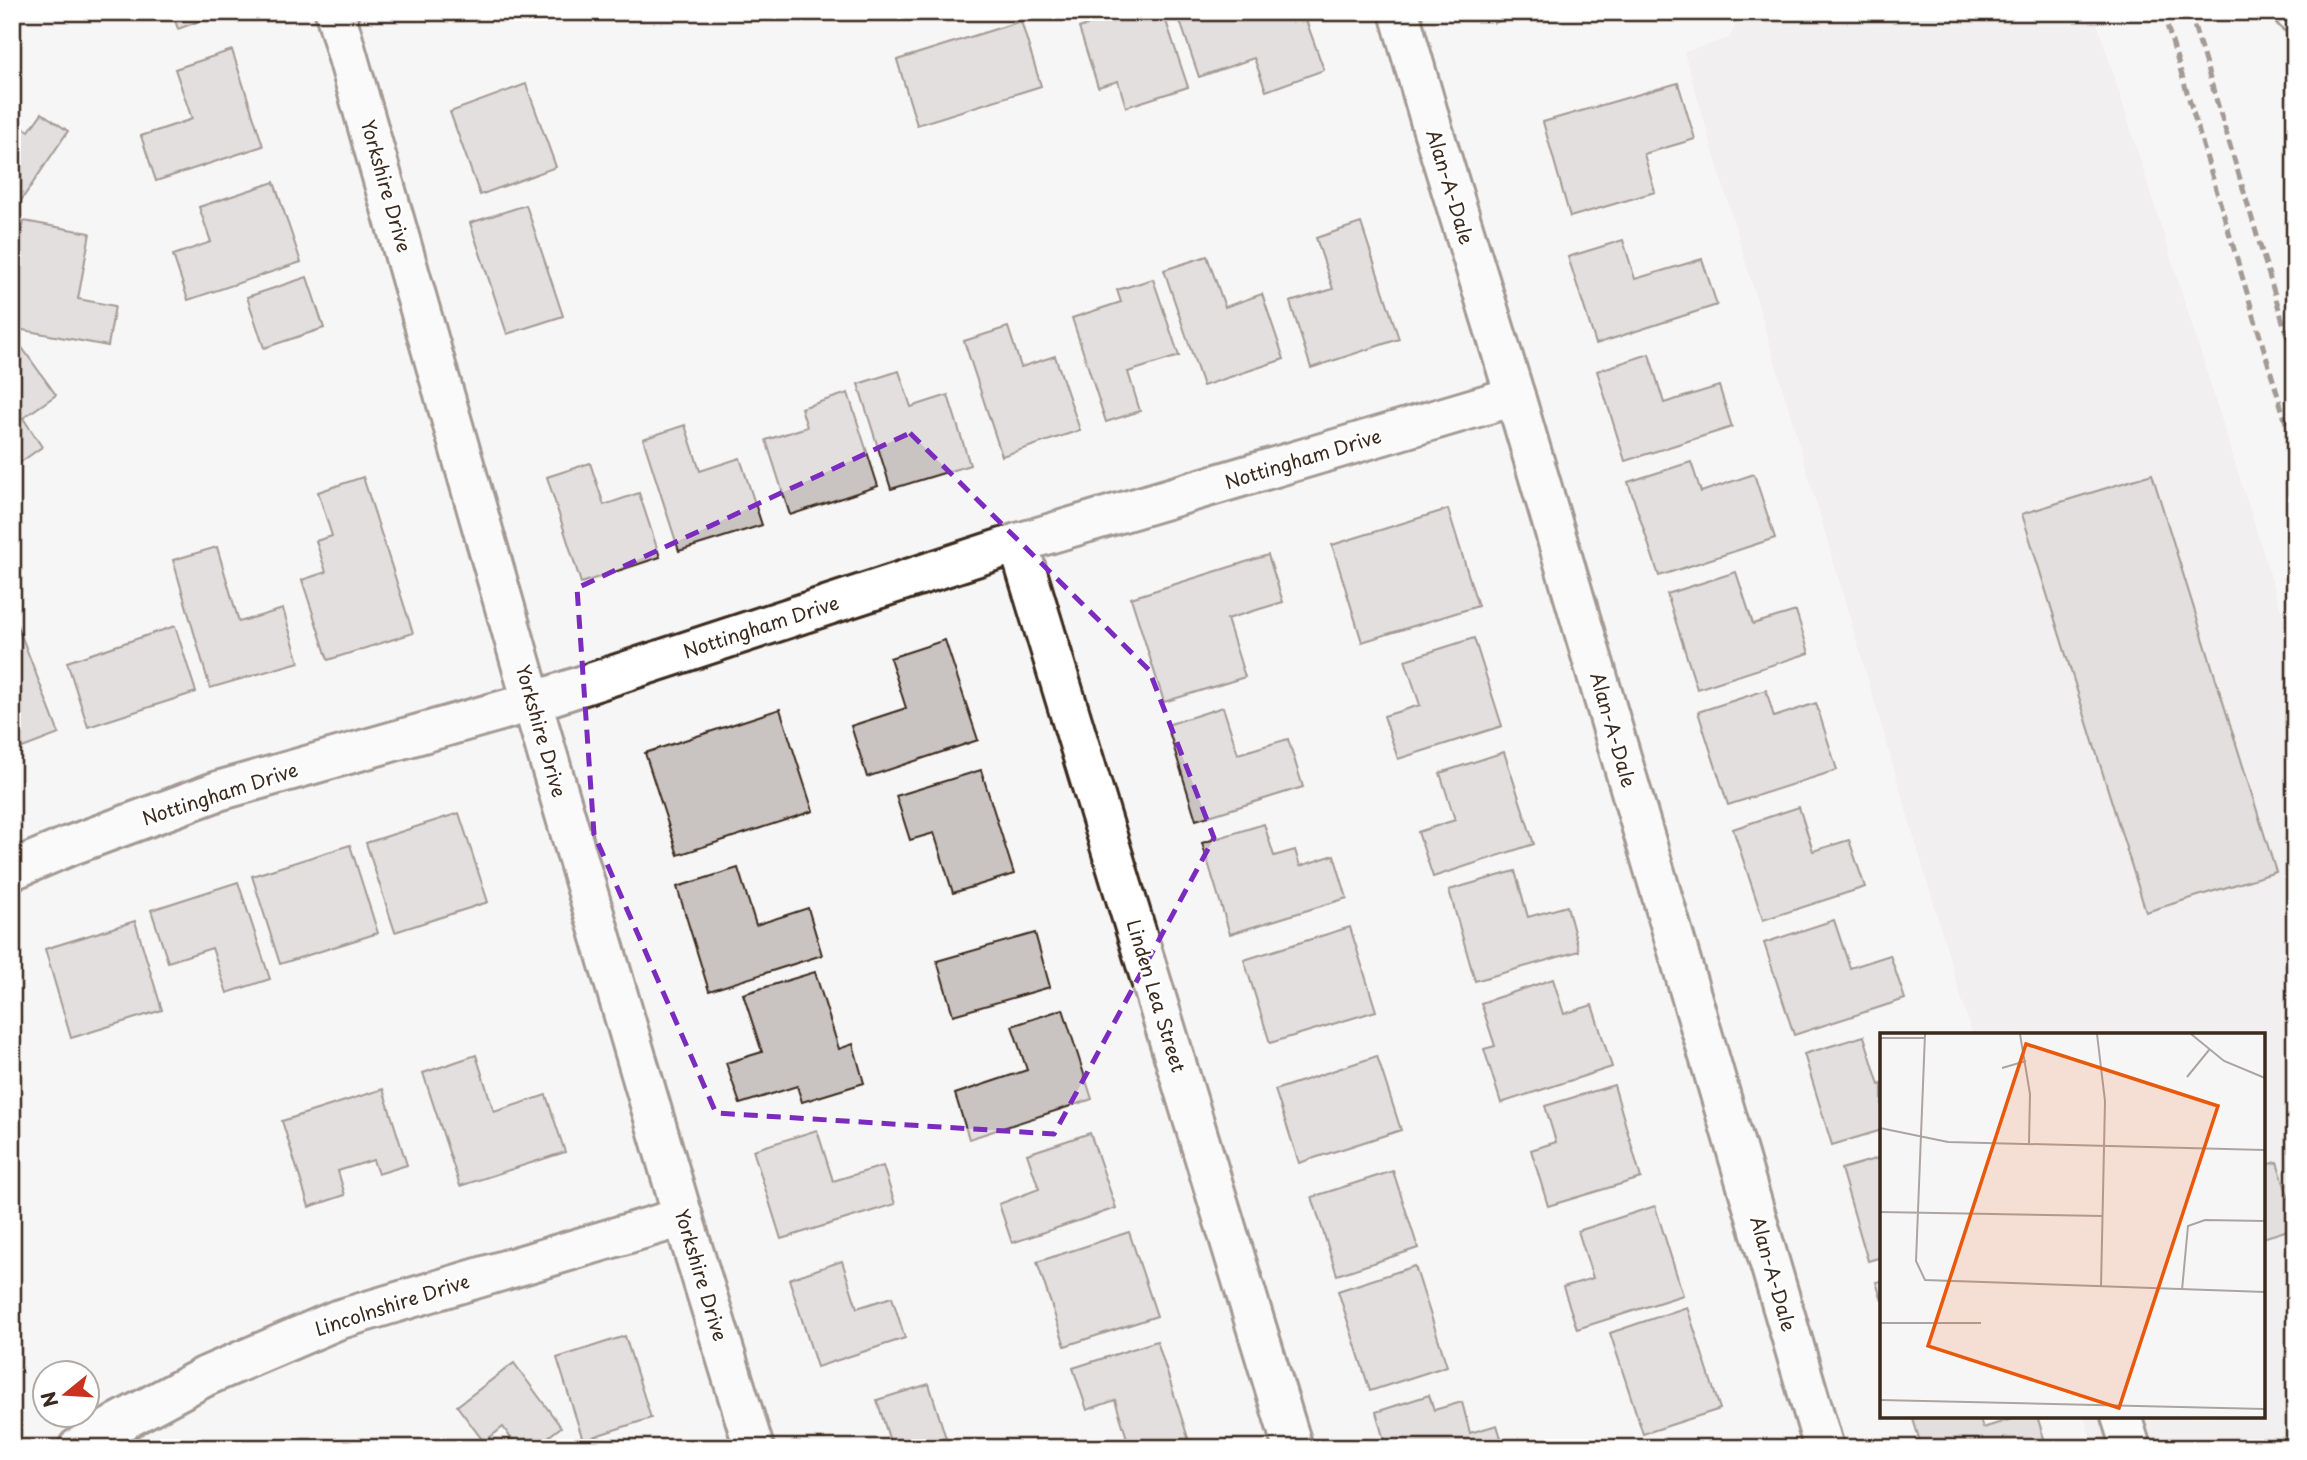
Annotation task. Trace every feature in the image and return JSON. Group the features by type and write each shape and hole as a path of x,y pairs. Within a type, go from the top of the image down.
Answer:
{"street":[{"name":"Yorkshire Drive","path":"335,12 532,702 754,1448"},
{"name":"Alan-A-Dale","path":"1399,12 1515,396 1824,1448"},
{"name":"Nottingham Drive","path":"12,870 218,791 532,702 1018,543 1515,396"},
{"name":"Linden Lea Street","path":"1018,543 1293,1448"},
{"name":"Lincolnshire Drive","path":"78,1448 129,1435 206,1376 337,1320 683,1216"},
{"path":"2122,1418 2132,1448"}],"highlighted area":[{"path":"910,433 1149,670 1214,838 1054,1134 716,1113 594,834 577,588"}],"shaded area":[{"path":"1743,12 2094,12 2295,654 2295,1448 2093,1448 2085,1418 2265,1418 2265,1033 1971,1033 1684,52 1729,38"}],"building":[{"path":"172,12 224,12 178,29"},
{"path":"1128,12 1163,12 1188,87 1126,107 1118,81 1098,87 1079,28"},
{"path":"1177,12 1303,12 1324,70 1266,91 1254,58 1199,77"},
{"path":"1491,12 1529,12 1494,23"},
{"path":"1021,21 1041,86 917,125 897,60"},
{"path":"232,50 263,146 156,181 141,136 192,119 175,69"},
{"path":"1678,83 1695,139 1644,154 1655,192 1570,217 1543,122"},
{"path":"526,84 556,167 480,195 450,112"},
{"path":"42,113 68,131 12,214 12,120 29,131"},
{"path":"274,182 301,262 188,300 173,255 211,242 199,207"},
{"path":"526,205 563,316 507,334 470,223"},
{"path":"24,221 90,233 78,299 115,306 108,346 12,328 12,289"},
{"path":"1361,223 1399,339 1311,368 1290,302 1333,289 1316,238"},
{"path":"1623,240 1635,279 1702,259 1717,305 1596,344 1568,257"},
{"path":"1207,256 1225,307 1262,294 1284,359 1203,386 1164,270"},
{"path":"307,277 324,328 264,348 247,297"},
{"path":"1153,279 1179,356 1128,372 1140,411 1106,422 1072,318 1121,302 1117,290"},
{"path":"1008,327 1021,367 1055,356 1080,430 1002,456 964,341"},
{"path":"18,342 56,395 23,418 42,447 12,468 12,345"},
{"path":"1649,354 1664,403 1719,386 1732,427 1625,461 1597,371"},
{"path":"899,371 911,407 948,395 970,465 891,489 858,384"},
{"path":"848,393 878,486 790,515 766,440 807,427 801,408"},
{"path":"685,425 700,471 740,458 762,525 679,551 643,439"},
{"path":"1691,462 1701,492 1754,474 1775,538 1659,576 1628,482"},
{"path":"590,463 604,505 639,493 660,557 581,583 547,477"},
{"path":"2152,474 2276,872 2146,912 2022,514"},
{"path":"363,477 413,633 328,660 302,580 326,572 316,541 332,536 318,492"},
{"path":"1448,509 1478,606 1362,642 1332,545"},
{"path":"217,547 239,622 283,609 299,662 210,688 173,560"},
{"path":"1268,555 1283,602 1227,619 1245,677 1164,702 1131,598"},
{"path":"1736,572 1753,624 1796,611 1809,653 1697,689 1667,594"},
{"path":"15,619 59,734 12,752 12,620"},
{"path":"175,626 196,692 88,727 67,662"},
{"path":"1474,638 1502,726 1398,759 1384,716 1420,705 1405,660"},
{"path":"945,640 978,740 867,777 851,726 906,708 890,658"},
{"path":"1766,690 1774,717 1816,703 1837,770 1728,805 1698,712"},
{"path":"1223,707 1238,754 1288,739 1303,787 1196,820 1167,725"},
{"path":"780,709 813,811 678,855 645,753"},
{"path":"1504,752 1534,844 1433,877 1418,832 1455,820 1440,773"},
{"path":"981,770 1014,874 953,893 934,833 910,840 896,796"},
{"path":"1799,807 1813,851 1849,840 1865,887 1763,920 1733,829"},
{"path":"459,813 488,902 395,932 366,843"},
{"path":"1264,824 1274,856 1295,850 1300,866 1334,855 1347,898 1230,934 1202,843"},
{"path":"350,845 378,933 280,964 252,876"},
{"path":"738,868 756,925 808,908 822,955 709,991 677,887"},
{"path":"1515,871 1528,917 1567,906 1579,951 1475,981 1449,890"},
{"path":"238,882 270,979 227,993 212,948 168,962 151,910"},
{"path":"1834,920 1850,968 1890,955 1905,999 1794,1035 1764,943"},
{"path":"135,921 162,1010 71,1038 45,949"},
{"path":"1350,927 1376,1011 1270,1043 1244,960"},
{"path":"1035,933 1050,987 953,1015 937,961"},
{"path":"815,972 839,1049 853,1044 864,1083 802,1102 797,1086 740,1104 726,1063 762,1052 743,994"},
{"path":"1553,979 1564,1014 1592,1005 1612,1067 1501,1103 1484,1049 1495,1046 1481,1003"},
{"path":"1063,1009 1092,1099 969,1139 955,1094 1027,1070 1012,1026"},
{"path":"1864,1036 1880,1085 1880,1131 1832,1145 1804,1054"},
{"path":"476,1055 494,1112 546,1095 565,1152 460,1186 423,1073"},
{"path":"1377,1056 1401,1130 1299,1163 1275,1090"},
{"path":"1614,1085 1641,1178 1548,1206 1531,1150 1556,1142 1545,1106"},
{"path":"383,1089 407,1165 378,1174 373,1160 338,1171 345,1195 309,1207 282,1121"},
{"path":"817,1130 833,1181 883,1166 895,1204 781,1239 753,1150"},
{"path":"1090,1133 1116,1208 1012,1243 999,1204 1039,1189 1027,1154"},
{"path":"1880,1158 1880,1258 1868,1261 1841,1169"},
{"path":"2277,1162 2295,1217 2295,1228 2265,1237 2265,1165"},
{"path":"1393,1171 1418,1248 1337,1275 1312,1197"},
{"path":"1655,1206 1683,1295 1577,1329 1563,1287 1593,1278 1578,1231"},
{"path":"1129,1232 1157,1316 1065,1346 1037,1262"},
{"path":"842,1261 857,1308 892,1297 905,1338 817,1367 789,1279"},
{"path":"1415,1266 1447,1366 1370,1391 1338,1291"},
{"path":"1687,1307 1720,1409 1643,1434 1610,1333"},
{"path":"625,1336 651,1418 583,1440 557,1358"},
{"path":"1157,1341 1190,1444 1178,1448 1130,1448 1115,1400 1087,1410 1073,1368"},
{"path":"514,1363 561,1427 534,1448 518,1448 503,1427 484,1442 457,1406"},
{"path":"929,1384 949,1448 892,1448 877,1400"},
{"path":"1429,1395 1434,1410 1462,1402 1470,1433 1497,1425 1504,1448 1386,1448 1376,1412"},
{"path":"1913,1418 1980,1418 1983,1428 2015,1418 2038,1418 2047,1448 1922,1448"},
{"path":"1720,1440 1722,1448 1694,1448"}],"railway":[{"path":"2163,12 2295,453"},
{"path":"2190,12 2295,362"}]}
